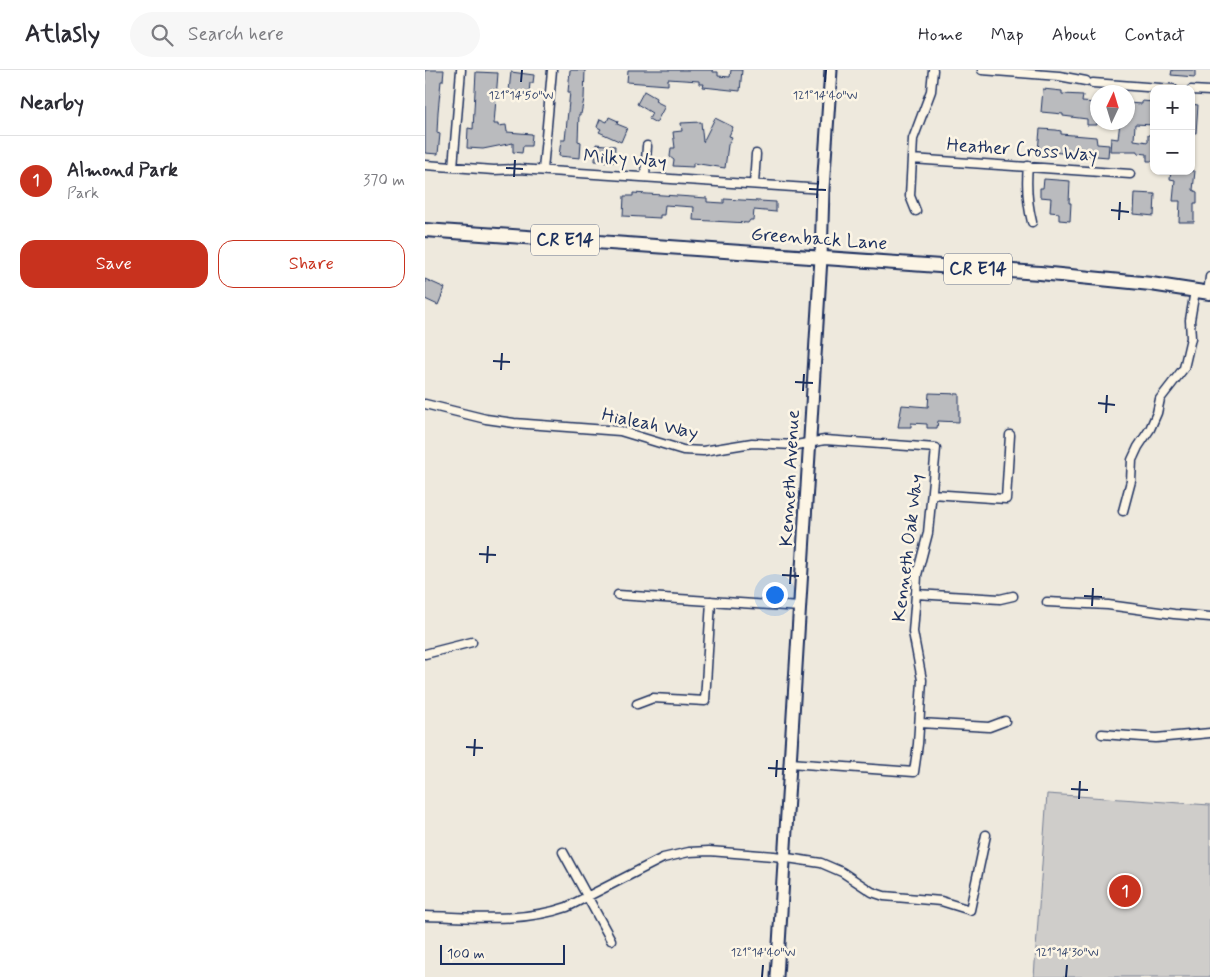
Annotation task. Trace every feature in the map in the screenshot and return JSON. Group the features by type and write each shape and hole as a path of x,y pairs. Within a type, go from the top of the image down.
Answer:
{"main road":[{"name":"Kenneth Avenue","path":"777,977 831,70"},
{"name":"Greenback Lane","path":"425,230 1039,273 1151,284 1209,293"}],"street":[{"path":"453,167 461,70"},
{"path":"543,170 552,70"},
{"path":"916,211 910,196 913,139 931,91 933,70"},
{"path":"982,70 1059,76 1090,82 1150,87"},
{"path":"1195,90 1210,92"},
{"path":"645,177 647,146"},
{"path":"754,184 756,154"},
{"name":"Heather Cross Way","path":"912,159 1130,174"},
{"name":"Milky Way","path":"425,165 543,170 823,188"},
{"path":"1028,166 1026,189 1032,222"},
{"path":"1209,293 1210,277"},
{"path":"1123,511 1131,481 1132,460 1157,413 1160,400 1184,368 1191,338 1191,320 1195,291"},
{"name":"Hialeah Way","path":"425,404 486,419 514,423 620,431 683,450 703,451 752,443 781,445 810,443"},
{"path":"932,494 1006,499 1010,435"},
{"name":"Kenneth Oak Way","path":"790,763 914,772 920,723 922,680 913,632 917,575 928,533 935,448 825,440 810,443"},
{"path":"916,594 1000,599 1013,596"},
{"path":"618,595 800,607"},
{"path":"637,704 653,698 705,701 711,601"},
{"path":"1047,602 1108,606 1210,617"},
{"path":"425,654 472,642"},
{"path":"920,723 989,727 1005,721"},
{"path":"1102,734 1156,738 1210,733"},
{"path":"425,916 531,917 567,907 651,863 676,854 709,851 784,858 832,866 861,886 884,896 941,901 970,910 986,835"},
{"path":"563,852 611,940"}],"shaded area":[{"path":"1047,794 1210,805 1210,977 1034,977"}],"building":[{"path":"425,70 444,70 438,112 437,133 440,134 438,154 425,153"},
{"path":"570,70 585,70 584,99 581,114 579,114 578,141 581,142 580,158 559,156 561,140 565,140 570,92 568,92"},
{"path":"628,70 713,70 713,72 718,72 718,76 730,77 731,70 742,70 740,91 703,87 704,84 699,84 699,81 668,79 668,85 627,82"},
{"path":"1172,70 1195,70 1195,77 1171,75"},
{"path":"476,72 498,73 494,124 498,124 498,126 506,125 507,132 532,134 531,146 523,146 522,153 513,152 513,143 483,149 467,148 468,128 473,129"},
{"path":"511,72 534,75 533,83 530,83 529,93 509,91"},
{"path":"1043,89 1062,91 1062,94 1083,95 1082,102 1090,103 1090,125 1087,125 1087,119 1041,112"},
{"path":"644,91 656,98 655,101 665,106 656,123 649,119 652,113 637,104"},
{"path":"1142,101 1150,102 1150,125 1135,124 1135,104 1142,104"},
{"path":"1195,105 1198,105 1195,133"},
{"path":"609,117 618,121 617,124 627,128 621,142 599,132 601,129 597,127 600,119 607,122"},
{"path":"715,118 733,127 729,136 732,137 728,145 725,168 693,163 693,167 673,166 674,160 670,157 671,148 675,148 673,132 682,131 681,123 701,122 703,142"},
{"path":"1040,129 1061,131 1061,134 1096,137 1097,144 1109,145 1108,157 1038,151"},
{"path":"1119,130 1135,130 1134,140 1148,142 1148,135 1150,135 1150,161 1147,161 1147,154 1138,153 1138,151 1110,151 1111,138 1118,139"},
{"path":"596,144 615,146 614,162 595,161"},
{"path":"1170,175 1195,175 1193,190 1197,192 1197,203 1194,203 1194,222 1179,222 1180,201 1173,201 1175,180 1170,179"},
{"path":"1044,179 1070,181 1070,221 1059,220 1059,213 1050,212 1051,198 1040,197 1040,188 1043,188"},
{"path":"633,193 707,198 707,202 724,203 724,199 776,202 776,212 754,210 753,220 750,220 748,223 693,220 694,207 665,205 664,215 660,215 660,218 623,216 624,196 633,196"},
{"path":"1135,193 1155,194 1154,216 1134,214"},
{"path":"425,279 445,288 438,305 425,299"},
{"path":"929,393 959,394 959,422 938,421 937,428 927,428 927,424 911,423 911,427 898,427 902,405 928,407"}],"place":[{"name":"Almond Park","path":"1125,891"}]}
